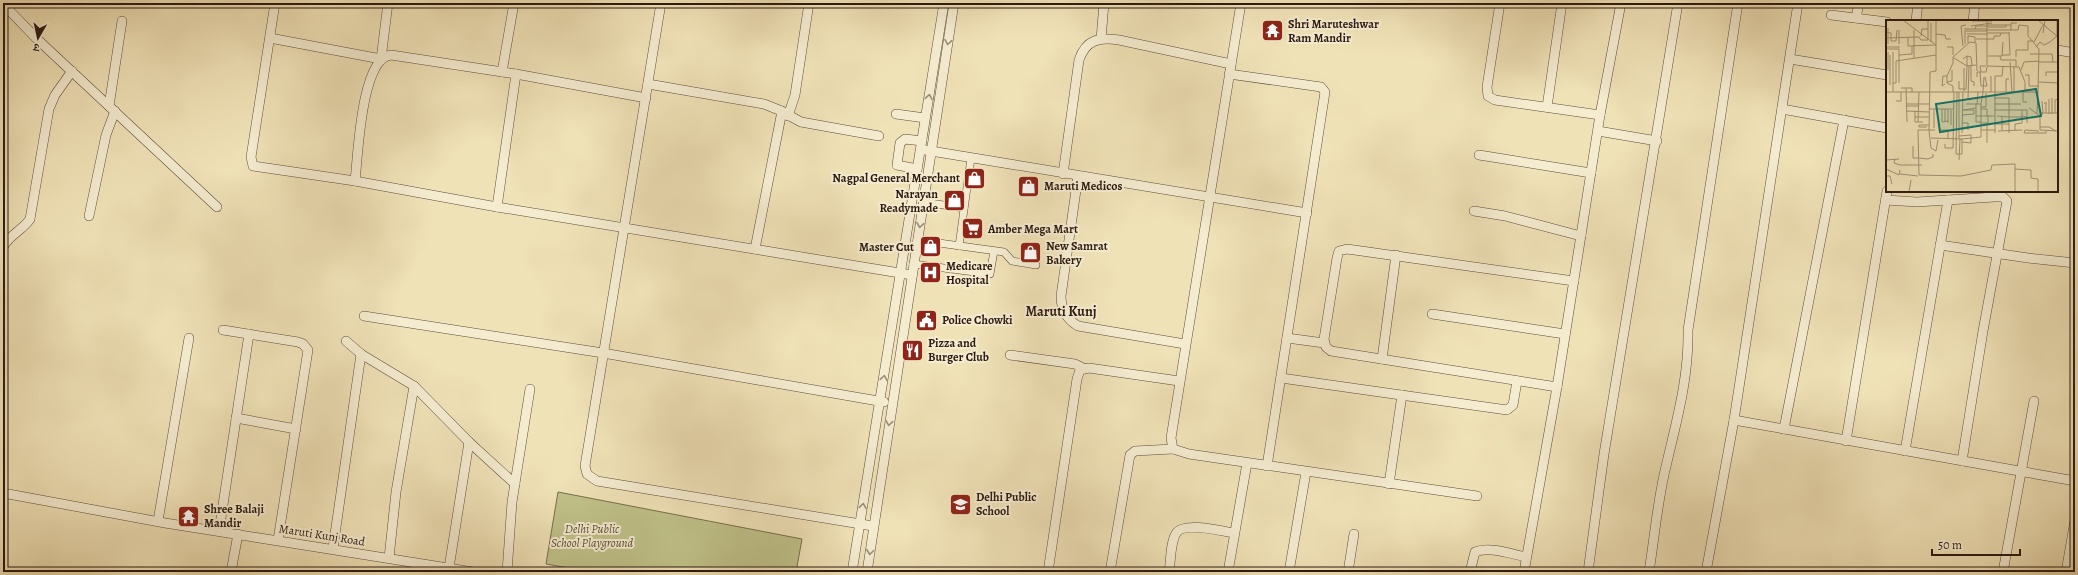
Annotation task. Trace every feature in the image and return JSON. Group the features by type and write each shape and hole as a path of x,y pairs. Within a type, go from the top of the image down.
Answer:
{"street":[{"path":"275,3 251,164 256,168 354,181 497,207 912,275"},
{"path":"381,59 388,3"},
{"path":"502,72 514,3"},
{"path":"661,3 585,466 587,474 592,479 873,526"},
{"path":"755,249 785,113 795,95 808,3"},
{"path":"852,572 944,3"},
{"path":"867,572 954,3"},
{"path":"1101,39 1104,3"},
{"path":"1173,449 1171,438 1179,381 1241,3"},
{"path":"1500,3 1487,88 1488,96 1495,100 1600,115"},
{"path":"1547,107 1562,3"},
{"path":"1524,572 1566,334 1600,115 1621,3"},
{"path":"1588,572 1604,454 1657,141 1678,3"},
{"path":"1648,572 1664,477 1688,366 1688,330 1738,3"},
{"path":"1706,572 1734,420 1798,3"},
{"path":"1856,18 1859,3"},
{"path":"1916,20 1918,3"},
{"path":"1972,20 1975,3"},
{"path":"4,4 72,71 217,207"},
{"path":"1831,14 1886,22"},
{"path":"89,216 112,109 122,21"},
{"path":"270,38 381,59"},
{"path":"1064,174 1079,60 1082,51 1088,44 1101,39 1144,44 1190,56 1231,64"},
{"path":"2058,50 2075,53"},
{"path":"354,181 365,98 372,72 385,55 516,74 646,98"},
{"path":"1790,59 1886,75"},
{"path":"3,247 6,241 30,219 49,109 55,95 72,71"},
{"path":"497,207 516,74"},
{"path":"1229,74 1321,87 1325,90 1267,466"},
{"path":"648,84 751,102 785,113 806,123 879,136"},
{"path":"1782,109 1886,128"},
{"path":"896,114 925,118"},
{"path":"1784,429 1844,120"},
{"path":"1598,131 1657,141"},
{"path":"917,169 897,165 900,143 905,139 931,151 1307,213"},
{"path":"1479,155 1591,173"},
{"path":"959,246 971,158"},
{"path":"1078,176 1061,296 1065,314 1078,326 1185,344"},
{"path":"1846,441 1887,196 1905,202 1994,197 2006,199 2007,204 1962,461"},
{"path":"1905,451 1948,200"},
{"path":"923,202 964,208"},
{"path":"1474,211 1505,216 1581,236"},
{"path":"917,240 1004,252 1012,261 1036,265"},
{"path":"1940,245 2075,263"},
{"path":"1324,343 1337,258 1339,251 1347,248 1574,281"},
{"path":"913,264 990,274 994,251"},
{"path":"1382,359 1396,255"},
{"path":"1432,314 1566,334"},
{"path":"364,316 603,353 892,404"},
{"path":"223,330 298,342 307,347 308,350 278,540"},
{"path":"219,531 249,334"},
{"path":"158,521 189,338"},
{"path":"1287,338 1324,343 1331,351 1557,387"},
{"path":"346,340 362,354 414,386 469,442 515,484"},
{"path":"333,548 362,354"},
{"path":"1010,355 1075,364 1083,368 1179,381"},
{"path":"1048,572 1077,379 1083,368"},
{"path":"1281,378 1507,410 1513,405 1517,381"},
{"path":"389,558 396,492 414,386"},
{"path":"507,572 509,528 530,389"},
{"path":"1389,484 1402,395"},
{"path":"2003,572 2034,401"},
{"path":"236,418 296,429"},
{"path":"1734,420 2075,481"},
{"path":"452,570 469,442"},
{"path":"1110,572 1130,455 1135,452 1173,449 1182,453 1476,496"},
{"path":"1228,572 1247,463"},
{"path":"1289,572 1306,472"},
{"name":"Maruti Kunj Road","path":"3,493 158,521 333,548 452,570 473,572"},
{"path":"2066,572 2075,520"},
{"path":"1169,572 1174,540 1177,533 1181,530 1195,527 1234,533"},
{"path":"231,572 238,534"},
{"path":"1348,572 1354,534"},
{"path":"1470,572 1475,552 1488,550 1526,557"}],"green space":[{"name":"Delhi Public School Playground","path":"558,492 802,539 796,572 591,572 546,564"}],"place":[{"name":"Shri Maruteshwar Ram Mandir","path":"1272,31"},
{"name":"Nagpal General Merchant","path":"975,178"},
{"name":"Maruti Medicos","path":"1029,186"},
{"name":"Narayan Readymade","path":"954,201"},
{"name":"Amber Mega Mart","path":"972,229"},
{"name":"Master Cut","path":"930,247"},
{"name":"New Samrat Bakery","path":"1031,253"},
{"name":"Medicare Hospital","path":"930,273"},
{"name":"Police Chowki","path":"927,320"},
{"name":"Pizza and Burger Club","path":"913,350"},
{"name":"Delhi Public School","path":"961,504"},
{"name":"Shree Balaji Mandir","path":"189,516"}],"district":[{"name":"Maruti Kunj","path":"1061,311"}]}
